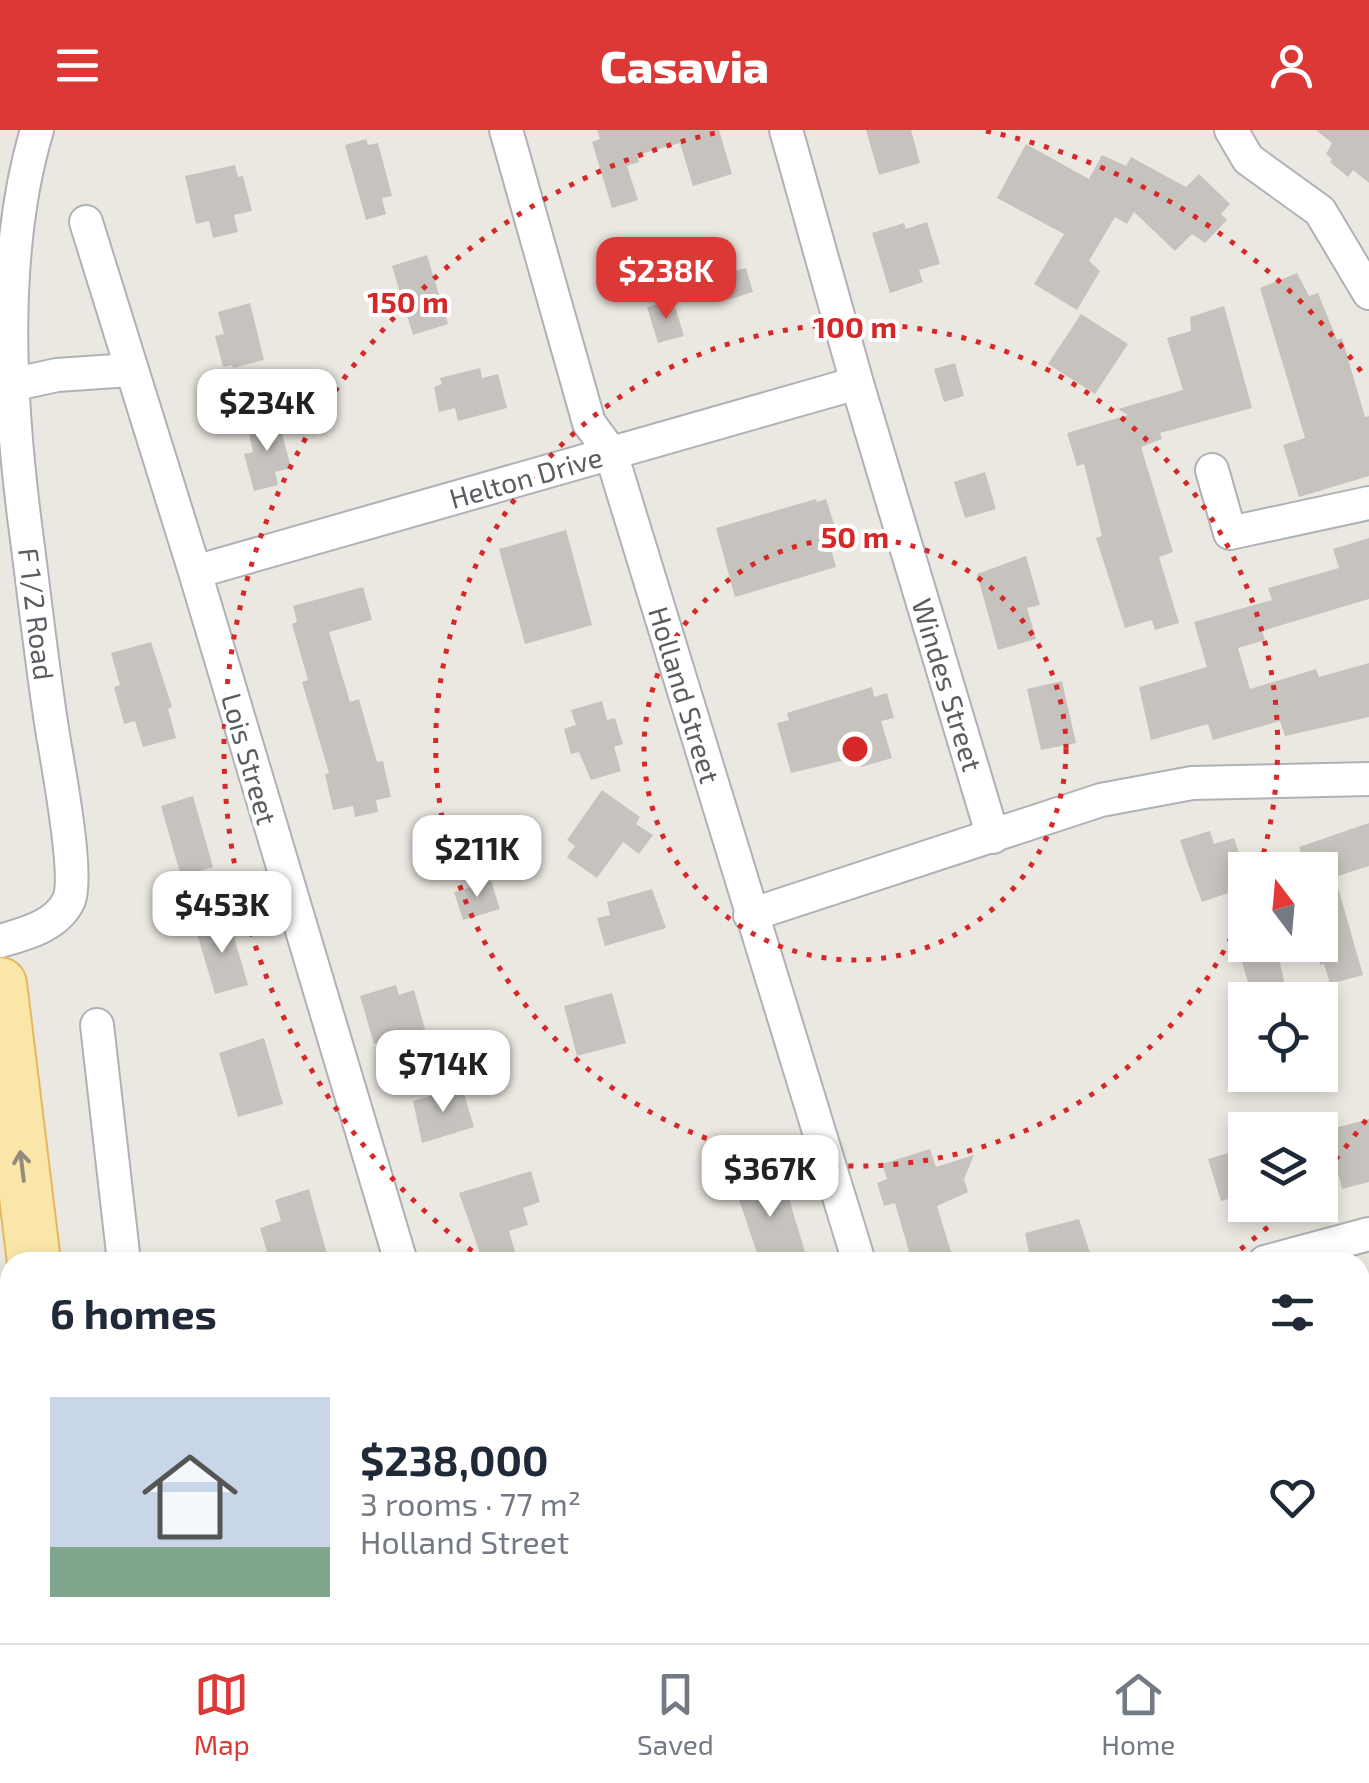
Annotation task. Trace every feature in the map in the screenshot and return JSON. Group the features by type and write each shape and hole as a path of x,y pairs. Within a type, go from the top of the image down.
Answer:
{"main road":[{"path":"0,984 33,1252"}],"street":[{"name":"F 1/2 Road","path":"0,941 29,933 56,918 70,898 64,799 6,386 2,278 5,230 37,130"},
{"name":"Holland Street","path":"506,130 589,423 611,454 857,1252"},
{"name":"Windes Street","path":"786,130 857,384 993,837"},
{"path":"1231,130 1248,160 1320,211 1369,293"},
{"name":"Lois Street","path":"86,222 399,1252"},
{"path":"6,386 57,375 130,370"},
{"name":"Helton Drive","path":"195,572 857,384"},
{"path":"1212,470 1230,533 1369,503"},
{"path":"750,915 1101,800 1192,783 1369,779"},
{"path":"97,1025 123,1252"},
{"path":"1302,1252 1369,1234"}],"building":[{"path":"597,130 719,130 732,174 693,186 680,143 637,155 639,162 627,166 638,200 612,208 592,142 600,139"},
{"path":"866,130 911,130 920,163 879,175"},
{"path":"1316,130 1369,130 1369,183 1353,170 1348,177 1330,162 1332,159 1326,154 1332,143"},
{"path":"366,139 368,145 378,143 392,196 382,198 386,214 366,220 345,145"},
{"path":"1026,144 1089,179 1102,155 1126,166 1131,157 1186,187 1199,174 1230,204 1221,214 1227,220 1205,243 1192,234 1175,251 1134,212 1127,224 1115,217 1089,261 1100,271 1077,310 1034,284 1064,234 997,198"},
{"path":"235,165 238,177 243,176 252,211 234,215 238,232 213,238 209,221 196,224 185,176"},
{"path":"927,222 940,264 919,270 923,282 890,293 872,233 904,223 906,229"},
{"path":"427,255 448,324 413,335 392,266"},
{"path":"746,268 753,292 727,300 720,275"},
{"path":"1297,273 1309,296 1318,293 1337,340 1342,338 1365,417 1369,416 1369,476 1299,497 1283,445 1305,438 1260,288"},
{"path":"673,300 684,336 658,343 647,307"},
{"path":"250,303 264,360 223,367 215,336 224,334 218,312"},
{"path":"1224,306 1252,408 1160,433 1162,439 1141,447 1173,552 1159,557 1179,623 1155,630 1152,620 1125,628 1096,538 1102,536 1084,464 1077,466 1067,433 1128,415 1118,409 1183,390 1167,338 1191,331 1190,317"},
{"path":"1081,314 1128,344 1095,394 1048,364"},
{"path":"955,363 964,396 944,402 934,369"},
{"path":"480,368 482,378 498,374 507,408 458,421 455,408 439,412 434,387 442,384 440,378"},
{"path":"278,418 291,468 275,472 278,485 254,491 244,454 253,452 251,424"},
{"path":"985,472 996,509 965,518 954,482"},
{"path":"826,499 840,542 830,545 836,567 735,597 716,528"},
{"path":"566,530 592,625 525,644 499,549"},
{"path":"1369,538 1369,599 1262,631 1265,640 1238,648 1250,689 1316,669 1319,677 1369,663 1369,717 1285,736 1280,721 1213,740 1208,724 1151,740 1139,687 1207,667 1194,622 1272,600 1268,588 1339,568 1333,549"},
{"path":"1026,556 1040,605 1027,608 1036,639 998,650 977,574"},
{"path":"363,587 372,620 329,632 350,702 359,699 377,762 383,761 391,797 376,800 378,812 355,817 353,806 333,810 325,774 329,773 302,682 308,680 292,624 297,622 293,606"},
{"path":"151,642 172,707 168,709 176,738 143,747 135,721 124,724 114,687 120,685 111,653"},
{"path":"1062,681 1076,743 1041,750 1027,689"},
{"path":"872,687 874,697 887,693 894,718 881,721 892,758 861,767 858,757 791,773 777,723 789,720 787,713"},
{"path":"602,701 607,720 615,718 623,744 614,747 621,771 591,780 579,752 571,754 564,729 576,725 571,710"},
{"path":"602,790 640,817 636,824 653,835 639,854 623,842 597,878 567,857 575,846 567,840"},
{"path":"193,796 213,867 181,876 161,806"},
{"path":"1369,823 1369,866 1338,876 1338,852 1301,852 1299,847"},
{"path":"1210,831 1214,844 1234,838 1239,852 1228,852 1228,893 1202,902 1180,840"},
{"path":"491,881 500,909 463,920 454,892"},
{"path":"1338,888 1363,975 1329,982 1324,964 1320,962 1338,962"},
{"path":"652,889 666,928 605,946 597,918 610,915 607,902"},
{"path":"228,917 248,985 215,994 195,927"},
{"path":"1242,962 1280,962 1284,982 1248,982"},
{"path":"396,985 399,995 414,990 425,1029 374,1044 360,996"},
{"path":"612,993 626,1043 577,1056 564,1006"},
{"path":"264,1038 283,1104 238,1117 219,1053"},
{"path":"462,1087 474,1127 422,1143 413,1101"},
{"path":"1369,1119 1369,1182 1342,1189 1338,1176 1338,1127"},
{"path":"930,1149 936,1167 974,1155 964,1179 968,1192 937,1206 951,1252 909,1252 895,1203 884,1206 877,1183 887,1179 882,1164"},
{"path":"1228,1153 1228,1199 1221,1201 1208,1159"},
{"path":"772,1170 779,1194 787,1192 805,1252 757,1252 733,1182"},
{"path":"531,1171 540,1202 523,1208 528,1225 509,1231 515,1252 480,1252 459,1193"},
{"path":"309,1189 326,1252 267,1252 260,1228 281,1221 275,1200"},
{"path":"1079,1219 1090,1252 1029,1252 1025,1233"}]}
